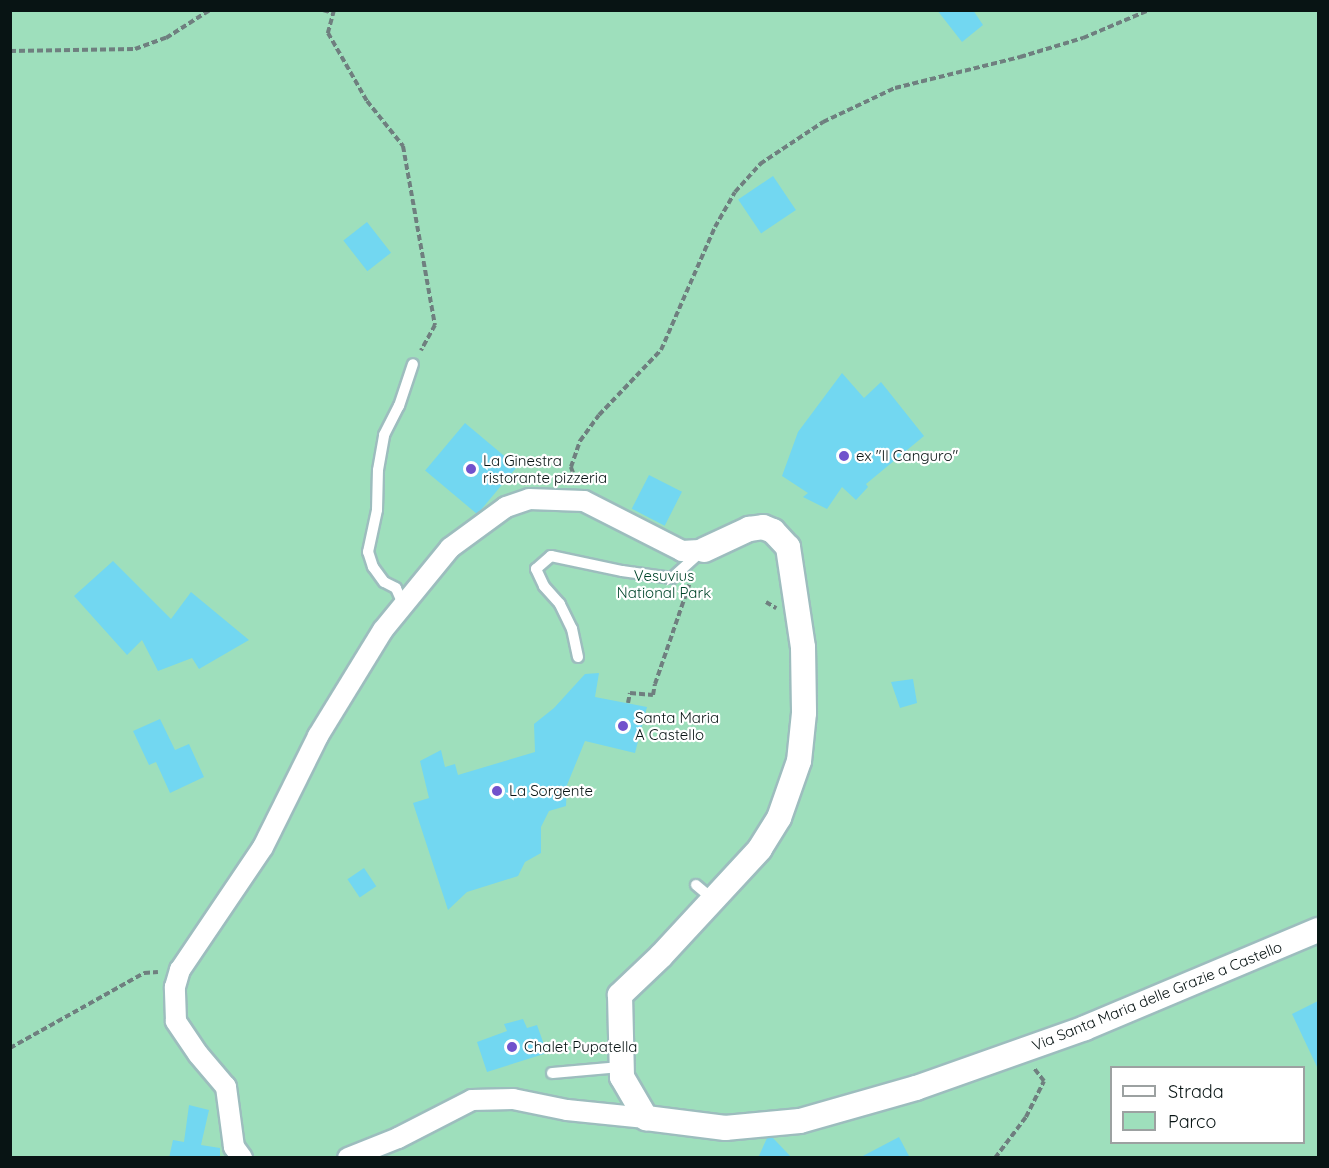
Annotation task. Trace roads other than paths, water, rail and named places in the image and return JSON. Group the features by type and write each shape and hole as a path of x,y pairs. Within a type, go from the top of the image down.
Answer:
{"street":[{"path":"242,1158 234,1147 226,1087 198,1054 176,1021 175,987 180,970 263,848 318,736 383,630 450,548 506,507 529,499 584,501 682,550 704,550 749,529 763,527 782,538 791,558 803,647 804,713 799,761 779,818 760,849 705,893 620,995 622,1077 646,1119"},
{"name":"Via Santa Maria delle Grazie a Castello","path":"348,1158 398,1138 472,1100 513,1100 567,1110 725,1128 800,1121 916,1088 1085,1028 1318,930"}],"lane":[{"path":"403,604 396,588 384,582 373,567 368,552 377,510 378,470 384,435 399,406 413,364"},
{"path":"578,657 572,629 560,604 544,586 536,569 551,556 622,571 672,578 704,550"},
{"path":"544,586 556,589"},
{"path":"552,1073 621,1067"}],"place":[{"name":"ex \"Il Canguro\"","path":"844,456"},
{"name":"La Ginestra ristorante pizzeria","path":"471,469"},
{"name":"Santa Maria A Castello","path":"623,726"},
{"name":"La Sorgente","path":"497,791"},
{"name":"Chalet Pupatella","path":"512,1047"}],"park label":[{"name":"Vesuvius National Park","path":"664,584"}]}
